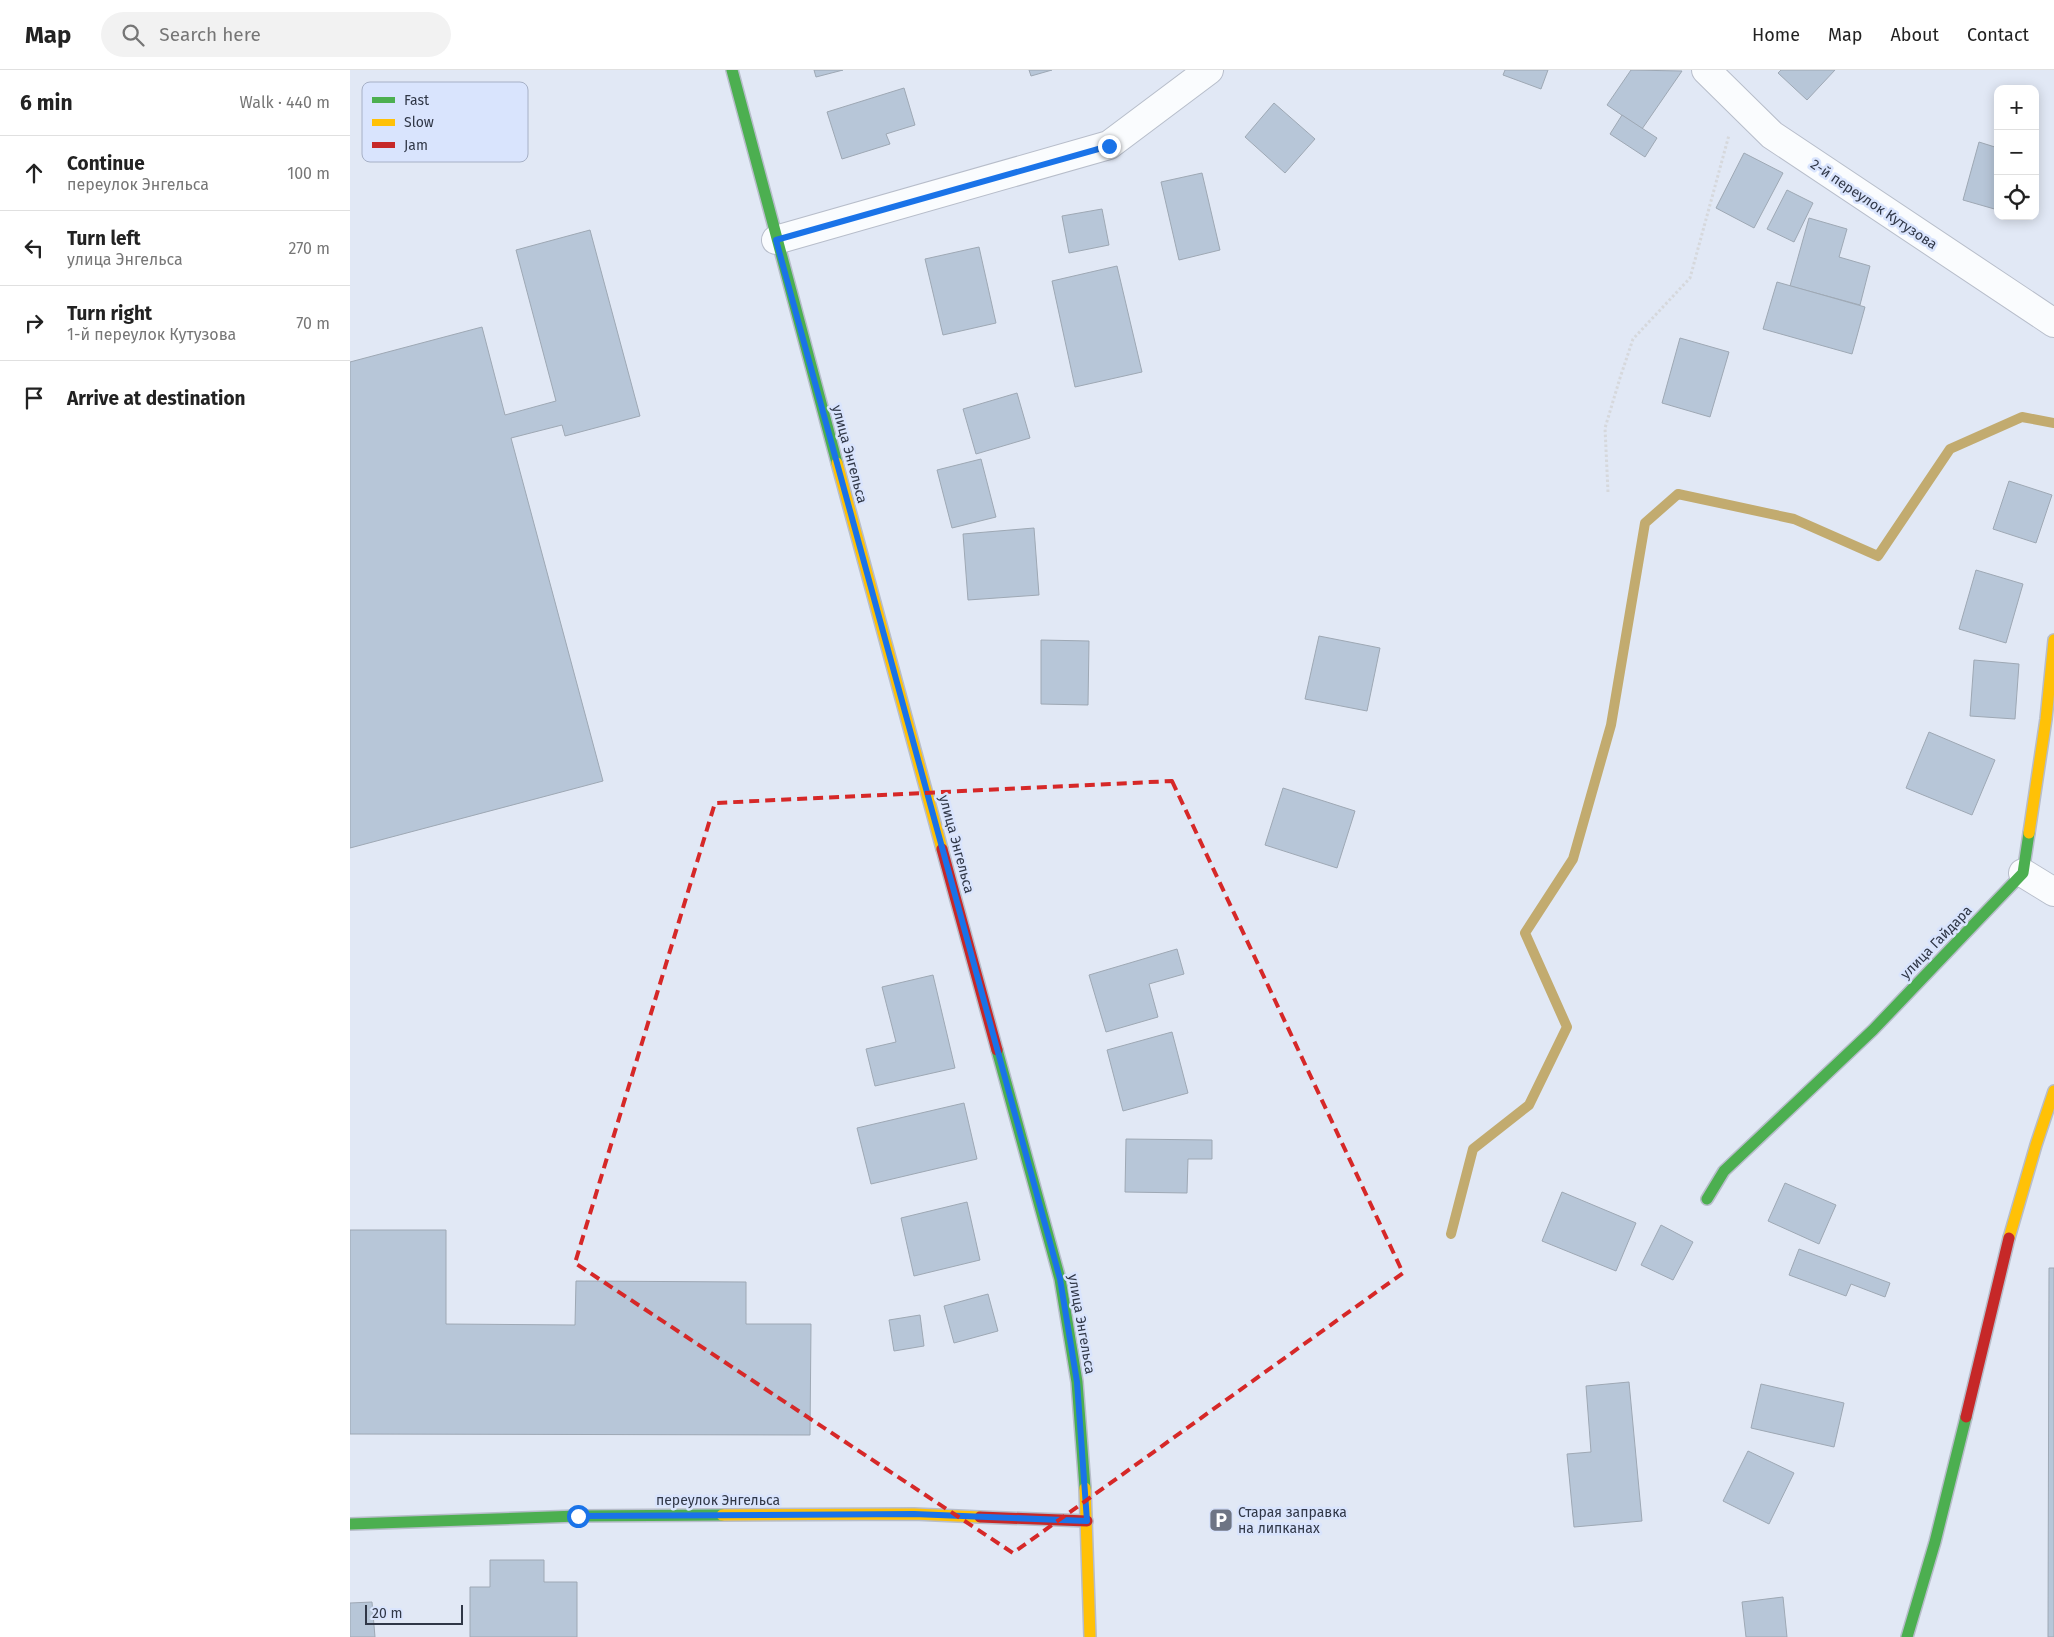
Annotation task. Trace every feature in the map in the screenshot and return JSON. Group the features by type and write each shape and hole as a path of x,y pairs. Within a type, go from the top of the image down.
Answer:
{"street":[{"name":"улица Энгельса","path":"732,70 776,240 1060,1279 1077,1382 1087,1521 1090,1637"},
{"path":"776,240 1109,146 1209,70"},
{"name":"2-й переулок Кутузова","path":"1706,70 1772,135 2054,323"},
{"path":"2054,640 2046,720 2023,873 2054,892"},
{"name":"улица Гайдара","path":"1707,1199 1724,1171 1873,1030 2023,873"},
{"path":"1907,1637 1939,1530 2008,1242 2034,1148 2054,1091"},
{"name":"переулок Энгельса","path":"350,1524 578,1516 914,1514 1087,1521"}],"path":[{"path":"1608,492 1605,428 1620,378 1634,339 1690,278 1738,103"}],"highlighted area":[{"path":"1172,781 1403,1273 1013,1553 575,1263 715,803"}],"building":[{"path":"814,70 843,70 816,77"},
{"path":"1029,70 1052,70 1031,76"},
{"path":"1505,70 1548,70 1541,89 1503,75"},
{"path":"1631,70 1682,71 1642,129 1607,105"},
{"path":"1781,70 1835,70 1807,100 1778,73"},
{"path":"904,88 915,125 886,134 890,144 842,159 827,112"},
{"path":"1274,103 1315,139 1285,173 1245,137"},
{"path":"1622,115 1657,138 1645,157 1610,134"},
{"path":"1979,142 1994,147 1994,209 1963,200"},
{"path":"1744,153 1783,173 1754,228 1716,208"},
{"path":"1202,173 1220,250 1179,260 1161,182"},
{"path":"1787,190 1813,203 1794,242 1767,229"},
{"path":"1102,209 1109,245 1069,253 1062,216"},
{"path":"1809,218 1847,229 1839,257 1870,266 1860,305 1790,286"},
{"path":"590,230 640,416 565,436 562,425 511,438 603,781 350,848 350,362 482,327 505,415 556,401 516,250"},
{"path":"979,247 996,323 943,335 925,259"},
{"path":"1117,266 1142,372 1075,387 1052,281"},
{"path":"1777,282 1865,307 1852,354 1763,329"},
{"path":"1680,338 1729,352 1710,417 1662,403"},
{"path":"1017,393 1030,438 976,454 963,409"},
{"path":"981,459 996,517 952,528 937,470"},
{"path":"2009,481 2052,495 2036,543 1993,529"},
{"path":"1034,528 1039,595 968,600 963,534"},
{"path":"1976,570 2023,584 2006,643 1959,629"},
{"path":"1319,636 1380,648 1367,711 1305,699"},
{"path":"1041,640 1089,641 1088,705 1041,704"},
{"path":"1974,660 2019,664 2015,719 1970,716"},
{"path":"1929,732 1995,760 1972,815 1906,788"},
{"path":"1283,788 1355,811 1337,868 1265,845"},
{"path":"1177,949 1184,974 1149,984 1158,1017 1106,1032 1089,975"},
{"path":"933,975 955,1068 875,1086 866,1049 896,1042 882,987"},
{"path":"1172,1032 1188,1093 1123,1111 1107,1050"},
{"path":"964,1103 977,1159 871,1184 857,1128"},
{"path":"1126,1139 1212,1140 1212,1159 1188,1159 1187,1193 1125,1192"},
{"path":"1785,1183 1836,1205 1819,1244 1768,1221"},
{"path":"1562,1192 1636,1223 1616,1271 1542,1241"},
{"path":"967,1202 980,1260 914,1276 901,1218"},
{"path":"1661,1225 1693,1242 1673,1280 1641,1265"},
{"path":"350,1230 446,1230 446,1324 575,1325 576,1281 746,1282 746,1324 811,1324 810,1435 350,1434"},
{"path":"1799,1249 1890,1283 1885,1297 1851,1284 1846,1296 1789,1275"},
{"path":"2049,1268 2054,1268 2054,1637 2048,1637"},
{"path":"988,1294 998,1331 954,1343 944,1306"},
{"path":"920,1315 924,1346 894,1351 889,1320"},
{"path":"1629,1382 1642,1521 1574,1527 1567,1454 1591,1452 1586,1386"},
{"path":"1761,1384 1844,1403 1834,1447 1751,1428"},
{"path":"1748,1451 1794,1473 1769,1524 1723,1501"},
{"path":"490,1560 544,1560 544,1582 577,1582 577,1637 470,1637 470,1587 490,1587"},
{"path":"1783,1597 1787,1637 1746,1637 1742,1602"},
{"path":"372,1602 375,1637 350,1637 350,1603"}],"waterway":[{"path":"1451,1234 1473,1149 1529,1105 1567,1027 1525,933 1573,859 1611,725 1645,523 1678,494 1794,519 1878,556 1950,449 2022,417 2054,423"}],"traffic: fast":[{"path":"732,70 837,463"},
{"path":"1707,1199 1724,1171 1873,1030 2023,873 2029,833"},
{"path":"997,1050 1060,1279 1077,1382 1085,1488"},
{"path":"1907,1637 1935,1542 1966,1417"},
{"path":"350,1524 578,1516 722,1515"}],"traffic: slow":[{"path":"837,463 942,849"},
{"path":"2029,833 2046,719 2054,640"},
{"path":"2009,1238 2054,1091"},
{"path":"1085,1488 1090,1637"},
{"path":"722,1515 914,1514 980,1517"}],"traffic: jam":[{"path":"942,849 997,1050"},
{"path":"1966,1417 2009,1238"},
{"path":"980,1517 1087,1521"}],"place":[{"name":"Старая заправка на липканах","path":"1221,1520"}],"route":[{"path":"578,1516 914,1514 1087,1521 1077,1382 1060,1279 776,240 1109,146"}]}
